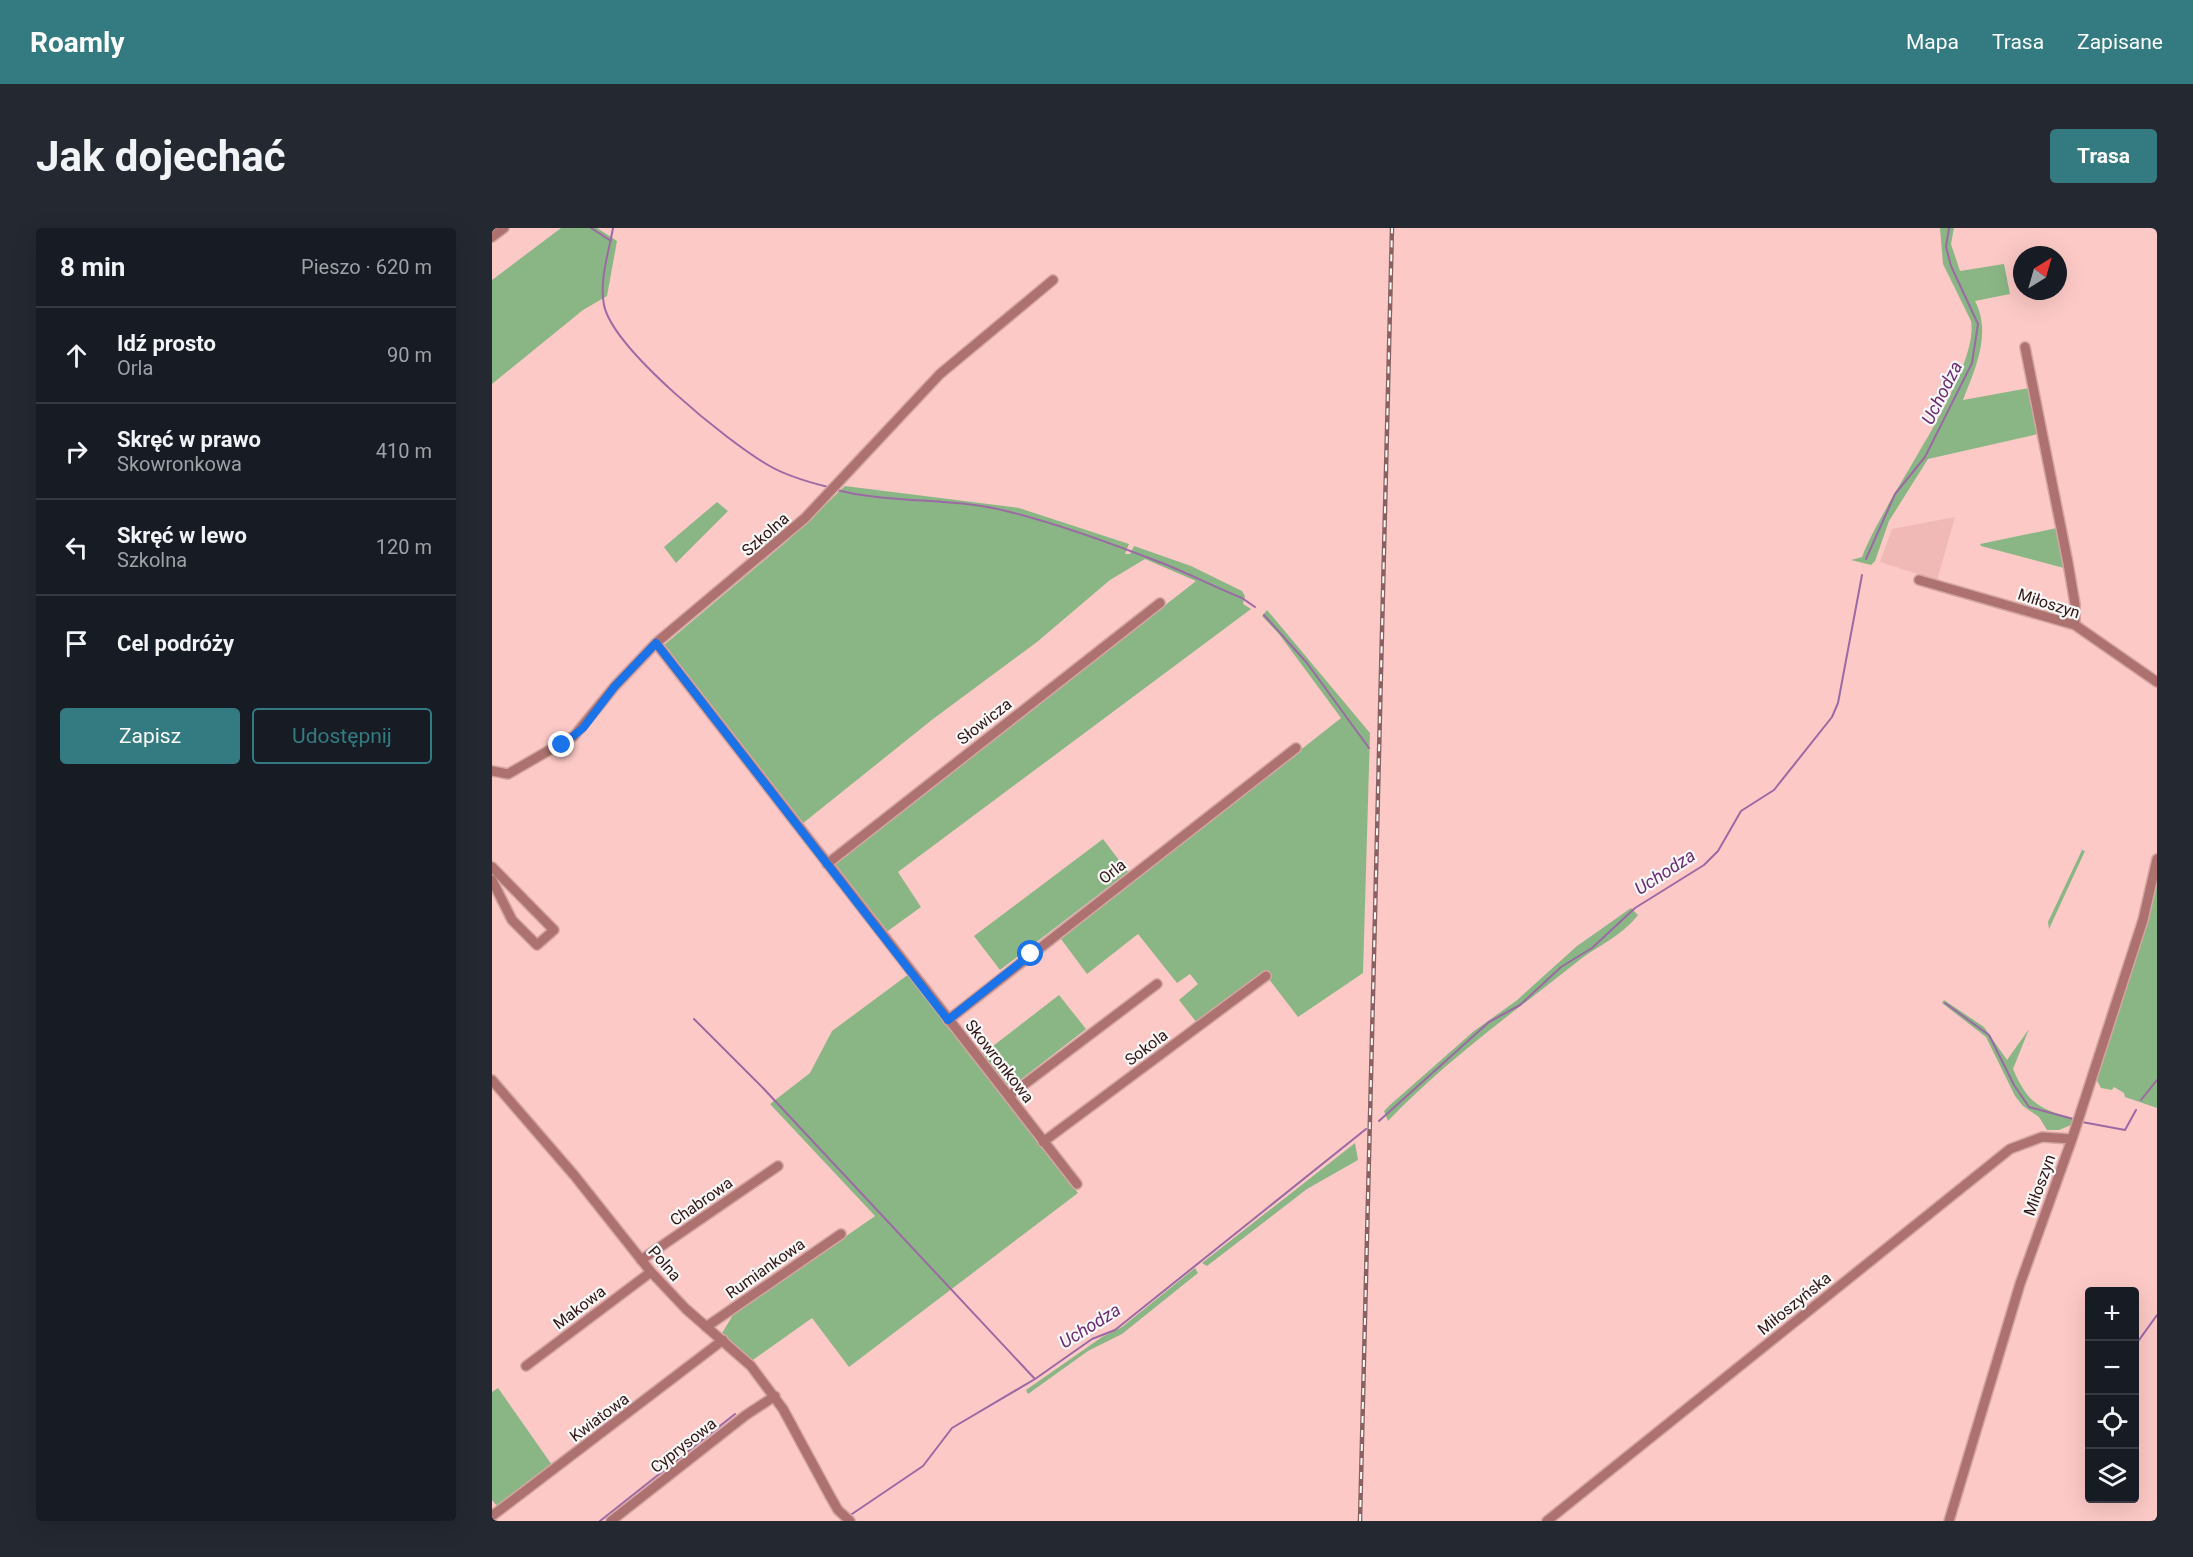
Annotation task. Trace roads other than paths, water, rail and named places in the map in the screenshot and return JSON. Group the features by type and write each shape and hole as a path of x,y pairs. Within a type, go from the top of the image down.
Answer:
{"street":[{"path":"492,237 504,228"},
{"name":"Szkolna","path":"492,771 508,774 574,736 615,686 656,643 805,518 940,374 1053,280"},
{"path":"2025,347 2068,563 2075,604 2075,625"},
{"name":"Miłoszyn","path":"1919,580 2075,625 2157,682"},
{"name":"Słowicza","path":"827,864 1160,603"},
{"name":"Skowronkowa","path":"656,643 1077,1184"},
{"name":"Orla","path":"948,1020 1296,748"},
{"name":"Miłoszyn","path":"1949,1521 2020,1284 2072,1139 2143,920 2157,860"},
{"path":"492,867 554,930 537,945 512,920 492,880"},
{"name":"Sokola","path":"1043,1142 1266,976"},
{"path":"1009,1096 1157,984"},
{"name":"Polna","path":"492,1080 651,1272 706,1327 751,1366 775,1396 838,1510 850,1521"},
{"name":"Miłoszyńska","path":"1547,1521 2010,1149 2042,1137 2072,1139"},
{"name":"Chabrowa","path":"641,1260 778,1166"},
{"name":"Rumiankowa","path":"706,1327 841,1234"},
{"name":"Makowa","path":"526,1366 651,1272"},
{"name":"Kwiatowa","path":"492,1516 723,1340"},
{"name":"Cyprysowa","path":"611,1521 746,1414 775,1396"}],"waterway":[{"path":"591,228 611,241"},
{"path":"613,228 604,276 604,305 612,324 628,345 674,393 750,453 782,472 828,487"},
{"name":"Uchodza","path":"1866,559 1895,494 1925,457 1972,363 1978,324 1951,266 1946,247 1949,228"},
{"path":"837,490 879,497 964,504 1025,516 1165,564 1242,598 1255,607"},
{"name":"Uchodza","path":"1379,1121 1489,1022 1520,1005 1561,967 1592,948 1635,908 1704,865 1718,851 1741,811 1774,790 1832,717 1838,703 1862,575"},
{"path":"1264,615 1307,663 1369,748"},
{"path":"1945,1003 1989,1035 2014,1085 2029,1107 2073,1119"},
{"path":"694,1019 763,1088 1034,1378"},
{"path":"2141,1100 2157,1080"},
{"path":"2082,1122 2125,1130 2136,1110"},
{"name":"Uchodza","path":"852,1514 923,1466 952,1428 1035,1379 1092,1339 1115,1330 1366,1129"},
{"path":"2138,1341 2157,1315"},
{"path":"600,1521 735,1414"}],"railway":[{"path":"1360,1521 1392,228"}]}
